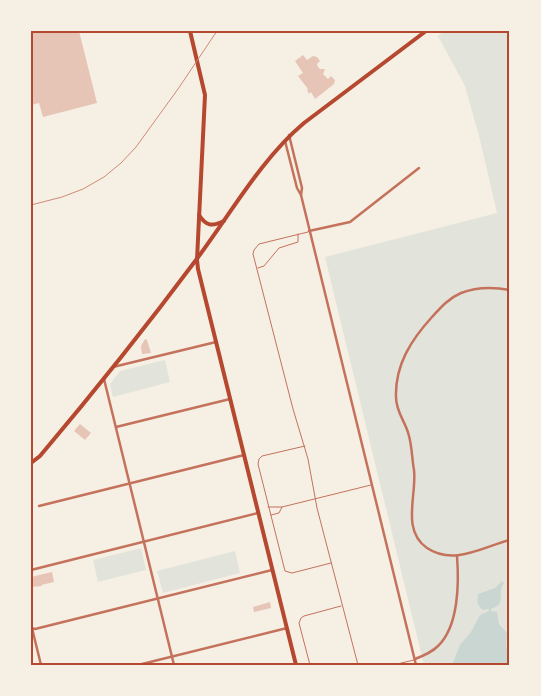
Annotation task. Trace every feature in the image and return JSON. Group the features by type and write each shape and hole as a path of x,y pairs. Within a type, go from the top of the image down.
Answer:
{"main road":[{"path":"190,31 205,94 197,260 296,665"},
{"path":"31,463 40,456 104,379 197,260 289,135 426,31"},
{"path":"199,215 203,222 209,225 216,225 226,220"}],"street":[{"path":"289,135 302,188 301,195"},
{"path":"285,140 301,195 416,665"},
{"path":"309,231 350,222 419,168"},
{"path":"510,290 485,288 466,292 450,299 415,338 398,372 396,388 396,406 409,437 415,478 411,516 414,530 420,541 429,549 445,556 457,556 510,540"},
{"path":"113,367 216,342"},
{"path":"104,379 174,665"},
{"path":"116,427 230,399"},
{"path":"40,506 244,455"},
{"path":"31,570 258,513"},
{"path":"415,659 434,650 448,632 457,594 457,556"},
{"path":"41,665 32,627 35,629 272,570"},
{"path":"138,665 287,628"}],"lane":[{"path":"309,231 256,246 254,254 304,446 341,606 358,665"},
{"path":"257,268 264,266 277,249 298,242 298,234"},
{"path":"304,446 262,456 259,459 258,464 270,516 285,571 292,573 332,563"},
{"path":"268,507 282,507 372,485"},
{"path":"270,516 279,513 282,507"},
{"path":"310,665 299,623 300,619 304,616 341,606"},
{"path":"393,665 415,659"}],"shaded area":[{"path":"444,31 510,31 510,665 424,665 325,257 497,213 465,86 438,36"},
{"path":"165,360 170,382 113,397 110,384 120,371"},
{"path":"141,548 146,570 98,582 93,560"},
{"path":"235,551 240,573 163,593 157,571"},
{"path":"502,581 504,583 499,604 491,609 491,611 497,612 499,624 507,633 506,647 510,656 510,665 498,663 452,665 460,645 471,632 480,615 489,611 488,609 483,610 480,607 478,594 495,588"}],"building":[{"path":"31,31 79,31 97,103 43,117 39,103 31,105"},
{"path":"303,55 307,60 313,56 317,57 320,61 317,64 318,67 325,69 323,74 328,79 331,76 335,80 334,84 315,99 311,92 309,94 308,89 298,76 303,73 295,61"},
{"path":"145,339 151,353 142,354 141,346"},
{"path":"80,424 91,433 85,440 74,431"},
{"path":"52,572 54,582 32,587 31,577"},
{"path":"270,602 271,608 254,612 253,607"}],"railway":[{"path":"31,205 83,189 104,177 121,163 136,147 217,31"}]}
